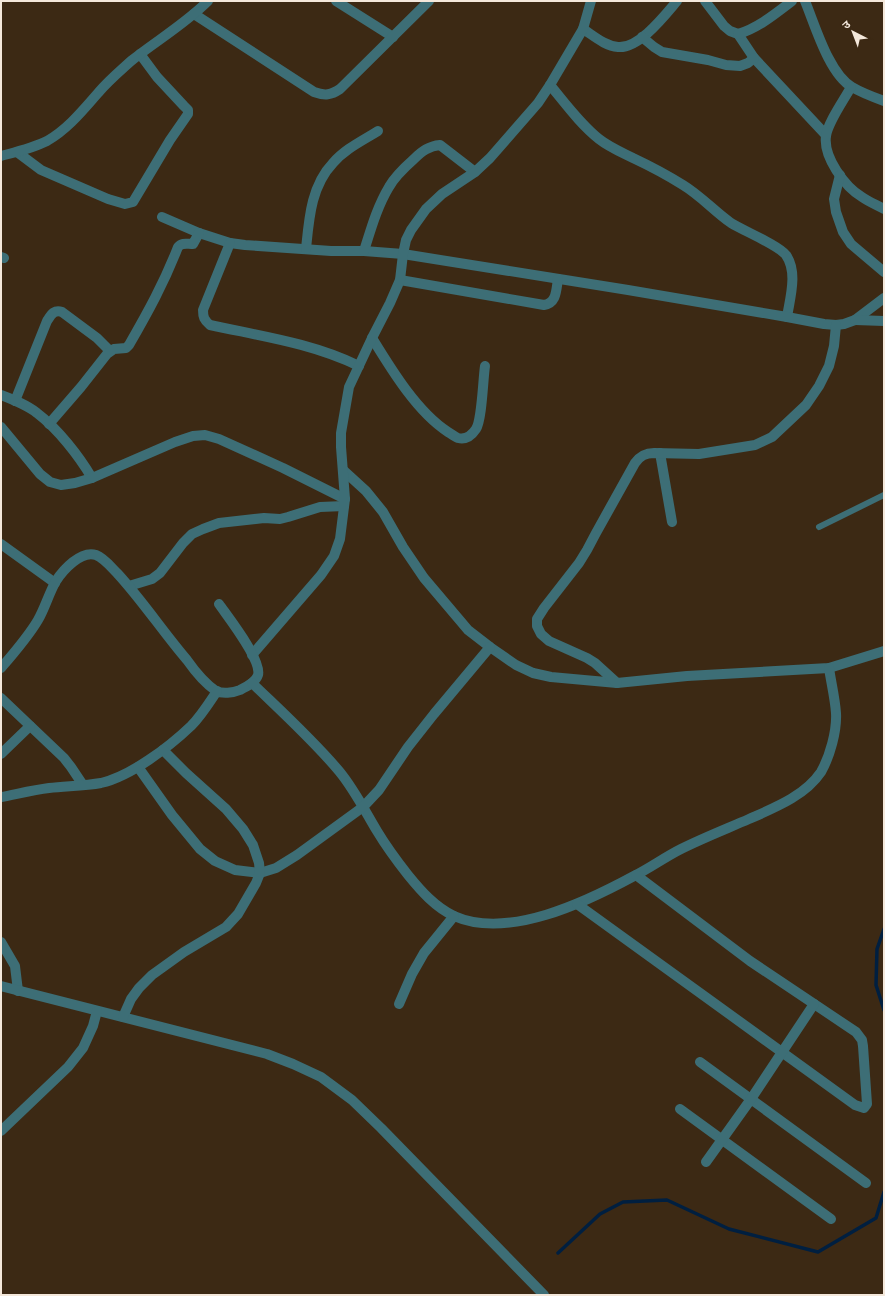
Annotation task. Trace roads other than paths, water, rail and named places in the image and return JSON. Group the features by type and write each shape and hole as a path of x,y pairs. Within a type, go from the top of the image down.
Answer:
{"street":[{"path":"1,156 47,141 64,129 82,112 114,76 140,54 194,14 208,1"},
{"path":"336,1 393,37"},
{"path":"194,14 314,92 323,95 332,94 340,89 429,1"},
{"path":"252,655 321,575 334,556 340,539 345,503 341,434 350,387 358,366 400,280 406,240 411,230 426,209 442,194 475,172 490,158 538,103 583,30 591,1"},
{"path":"583,30 606,44 619,47 632,45 648,33 677,1"},
{"path":"705,1 724,26 730,31 738,34 754,58 826,135"},
{"path":"738,34 749,31 792,1"},
{"path":"805,1 830,61 838,74 851,87 884,101"},
{"path":"642,37 662,52 708,60 726,65 740,66 748,63 754,58"},
{"path":"17,152 42,170 108,199 125,204 133,202 170,140 188,114 188,110 160,81 140,54"},
{"path":"550,85 585,126 599,139 683,185 697,194 732,223 774,246 785,254 791,266 792,279 787,317"},
{"path":"851,87 826,135 826,146 840,175 850,188 862,197 884,209"},
{"path":"306,249 314,196 322,179 333,163 352,147 378,131"},
{"path":"364,251 377,212 389,186 404,168 423,151 432,145 440,145 475,172"},
{"path":"840,175 834,199 836,212 843,232 851,244 884,272"},
{"path":"162,217 199,233 245,246 403,254 824,324 836,325 855,320 884,321"},
{"path":"49,424 110,351 126,348 150,310 180,244 193,244 199,233"},
{"path":"230,243 203,310 203,317 206,321 210,324 302,344 338,356 358,366"},
{"path":"400,280 544,305 553,301 556,295 558,279"},
{"path":"855,320 884,298"},
{"path":"15,401 47,321 54,311 58,310 62,312 97,338 110,351"},
{"path":"617,683 595,663 587,658 549,641 541,634 537,626 537,619 588,550 596,533 640,456 646,453 660,452 699,454 755,445 772,437 806,405 819,386 829,366 834,346 836,325"},
{"path":"372,338 422,409 441,428 458,438 465,438 472,435 477,428 480,415 485,366"},
{"path":"2,396 23,404 37,413 67,443 89,472"},
{"path":"1,427 40,474 50,482 61,485 74,483 89,472 175,442 193,436 205,435 226,442 345,503"},
{"path":"660,452 672,522"},
{"path":"343,470 366,491 383,512 403,547 424,578 468,630 490,648 516,665 533,673 551,677 617,683 688,676 829,668 884,651"},
{"path":"129,586 152,579 160,573 183,543 192,534 203,528 219,523 264,518 288,518 320,507 345,503"},
{"path":"1,544 55,583"},
{"path":"1,668 18,648 38,620 55,583 62,572 70,563 88,555 96,555 107,563 129,586 183,656 204,679 217,691 226,693 239,691 252,683 258,675 257,666 242,636 219,604"},
{"path":"138,767 172,815 200,849 215,861 235,870 260,873 276,868 297,855 363,807 379,790 408,747 434,714 490,648"},
{"path":"252,683 336,768 352,788 378,833 418,887 436,904 454,916 481,924 516,922 554,913 595,897 636,875 679,849 794,797 810,785 820,772 831,751 836,717 829,668"},
{"path":"1,797 50,788 102,782 138,767 163,750 192,725 217,691"},
{"path":"1,698 72,767 83,785"},
{"path":"1,754 30,726"},
{"path":"123,1017 131,999 139,988 152,975 184,952 226,927 238,914 256,883 260,873 259,863 253,845 243,829 226,809 163,750"},
{"path":"577,904 855,1105 864,1108 867,1104 863,1046 862,1040 856,1032 750,961 636,875"},
{"path":"399,1004 412,974 424,953 454,916"},
{"path":"1,942 15,966 18,991"},
{"path":"1,986 267,1054 294,1064 321,1077 352,1100 381,1128 544,1295"},
{"path":"706,1162 751,1099 814,1004"},
{"path":"1,1131 68,1067 83,1048 93,1026 97,1010"},
{"path":"700,1062 866,1182"},
{"path":"680,1109 831,1219"}],"lane":[{"path":"819,527 884,496"}],"waterway":[{"path":"884,929 877,949 876,985 884,1010"},
{"path":"558,1253 600,1214 623,1202 667,1200 729,1229 818,1252 876,1218 884,1192"}]}
